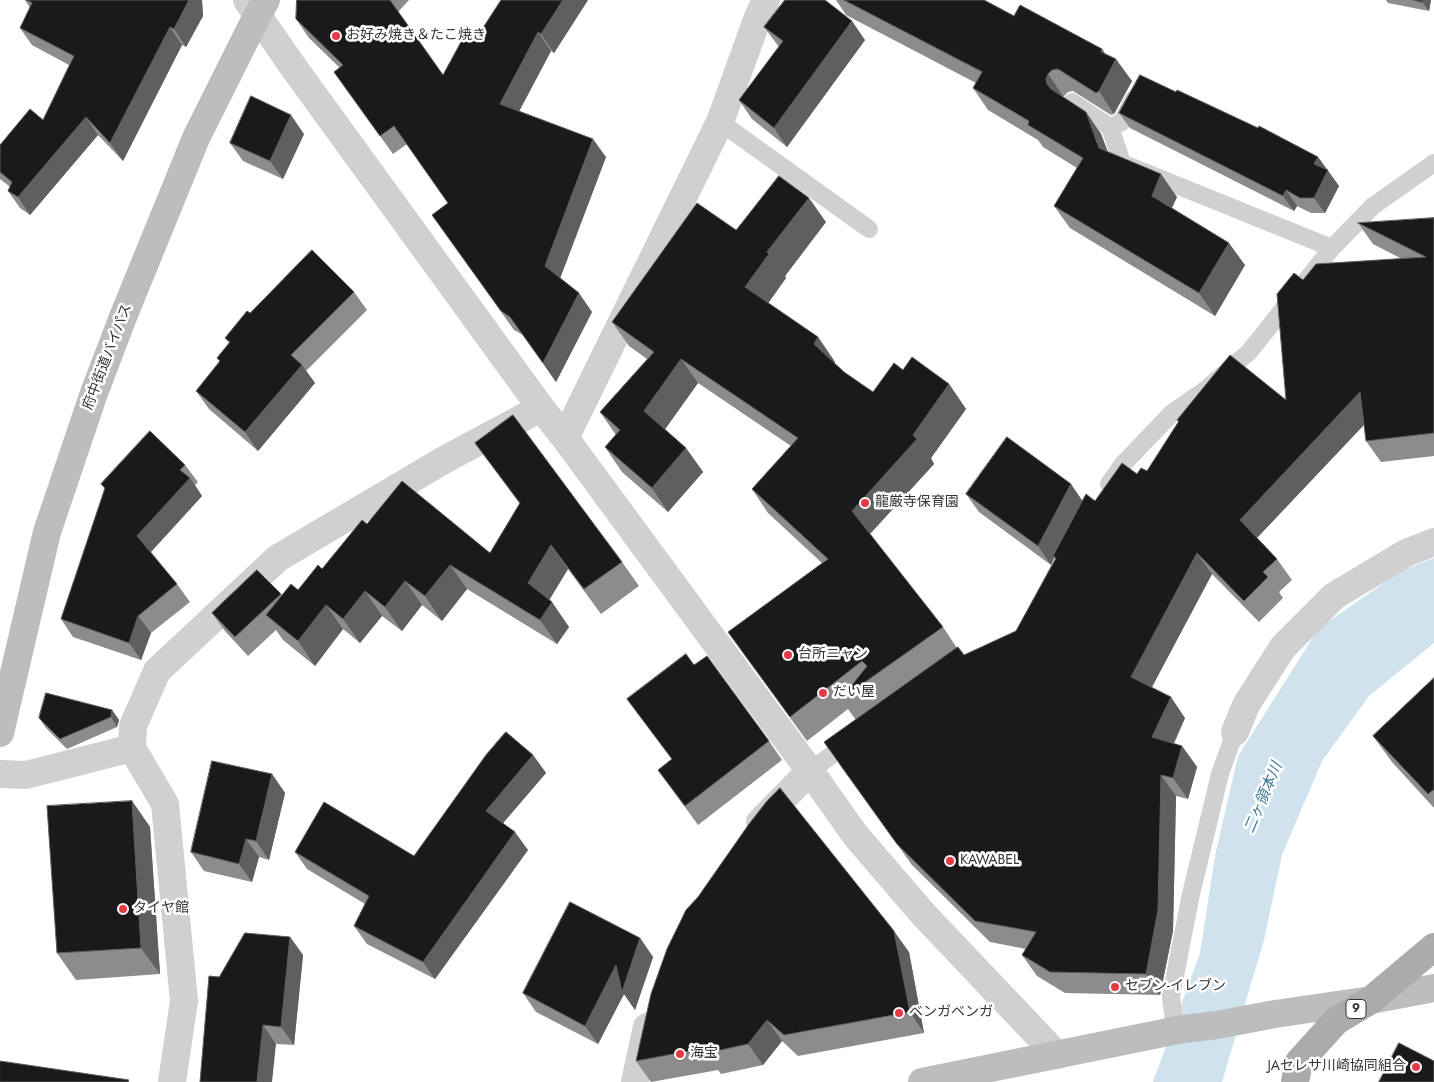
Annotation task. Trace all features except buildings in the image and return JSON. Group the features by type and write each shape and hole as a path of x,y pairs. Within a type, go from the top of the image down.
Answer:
{"main road":[{"name":"9","path":"1295,1082 1299,1062 1336,1021 1372,1000 1434,947"}],"street":[{"path":"565,438 720,122 758,16 766,0"},
{"path":"256,5 541,408 810,770 856,836 924,915 1057,1055"},
{"name":"府中街道バイパス","path":"0,732 48,532 94,393 122,317 196,138 256,5"},
{"path":"172,1082 184,1001 165,804 132,748 133,726 157,671 278,558 444,460 541,408"},
{"path":"1234,732 1246,705 1283,646 1334,596 1406,553 1434,542"},
{"path":"0,774 26,775 132,748"},
{"path":"743,840 810,770"},
{"path":"922,1082 1179,1030 1372,1000 1434,988"},
{"path":"635,1082 654,1002"}],"lane":[{"path":"1110,128 1122,122 1141,87"},
{"path":"1072,102 1110,128 1122,163 1332,248"},
{"path":"720,122 869,229"},
{"path":"1097,501 1123,464 1172,413 1204,391 1249,352 1332,248 1372,206 1434,163"},
{"path":"1179,1030 1171,996 1191,894 1220,774 1234,732"},
{"path":"810,770 862,733"}],"water":[{"name":"二ヶ領本川","path":"1434,558 1434,643 1369,696 1322,761 1282,855 1264,940 1222,1082 1153,1082 1200,953 1215,856 1238,756 1319,628 1401,571"}],"place":[{"name":"お好み焼き＆たこ焼き","path":"336,36"},
{"name":"龍厳寺保育園","path":"865,503"},
{"name":"台所ニャン","path":"788,655"},
{"name":"だい屋","path":"823,693"},
{"name":"KAWABEL","path":"950,861"},
{"name":"タイヤ館","path":"123,909"},
{"name":"セブン-イレブン","path":"1115,987"},
{"name":"ベンガベンガ","path":"899,1013"},
{"name":"海宝","path":"680,1054"},
{"name":"JAセレサ川崎協同組合","path":"1416,1067"}]}
